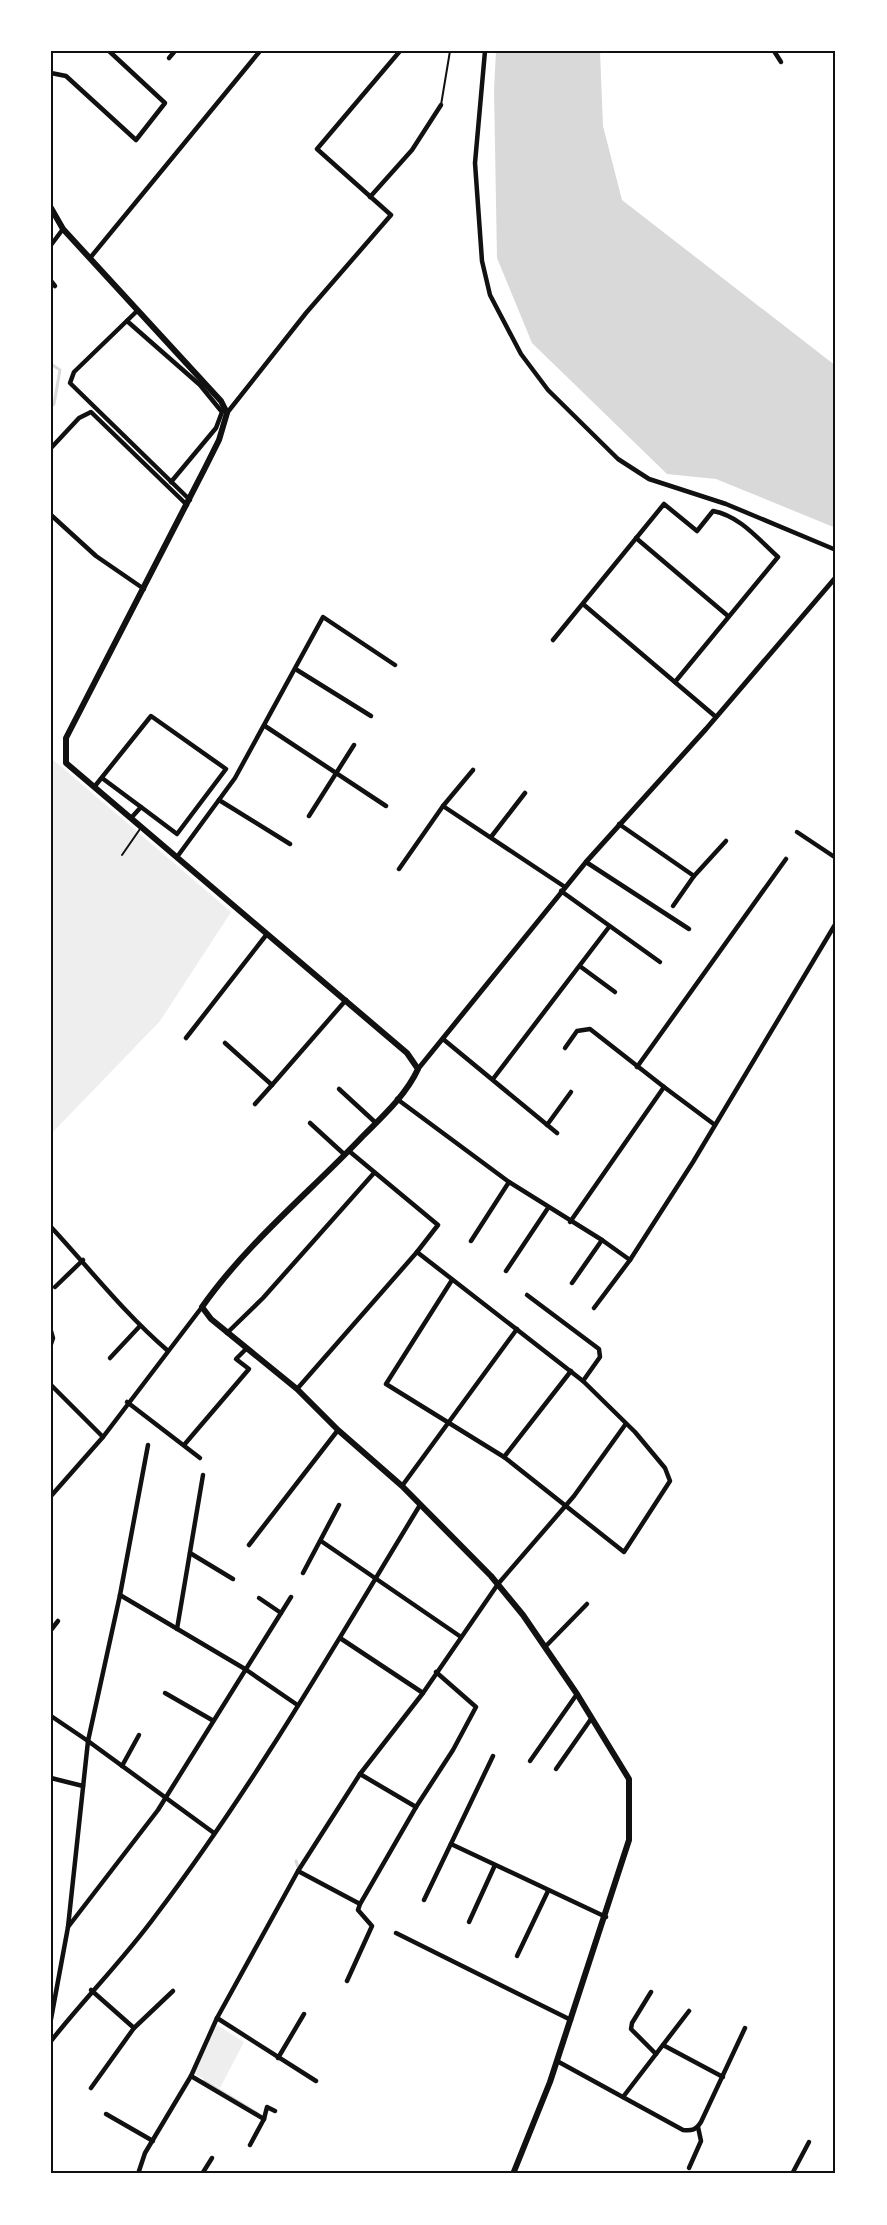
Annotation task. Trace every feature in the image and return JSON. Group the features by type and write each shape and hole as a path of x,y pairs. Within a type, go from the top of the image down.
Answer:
{"main road":[{"path":"51,208 63,230 136,312 221,401 226,413 219,440 66,738 66,763 407,1053 418,1069 397,1099 376,1123 276,1221 202,1307 227,1333 297,1389 338,1430 402,1486 498,1584 577,1694 629,1779 629,1840 606,1917 589,1959 557,2061 513,2174"}],"street":[{"path":"51,73 66,76 136,140 165,103 109,51"},
{"path":"169,58 175,51"},
{"path":"90,258 260,51"},
{"path":"226,413 306,313 391,215 317,149 400,51"},
{"path":"485,51 475,162 482,261 490,295 521,354 548,390 618,459 649,479 726,504 836,550"},
{"path":"774,51 782,62"},
{"path":"370,197 412,150 441,105"},
{"path":"51,245 63,230"},
{"path":"136,312 74,372 70,383 171,482 188,502"},
{"path":"127,321 192,378 222,412 216,428 171,482"},
{"path":"51,448 79,418 91,412 188,502"},
{"path":"553,640 664,504 697,531 713,511 733,517 778,557 675,682"},
{"path":"51,515 96,555 144,589"},
{"path":"636,538 728,616"},
{"path":"418,1069 563,889 716,717 836,577"},
{"path":"582,603 716,717"},
{"path":"177,857 219,800 265,726 323,618 395,665"},
{"path":"297,670 371,716"},
{"path":"95,786 151,716 226,769 177,834 102,778"},
{"path":"265,726 386,806"},
{"path":"309,816 354,745"},
{"path":"399,869 443,806 473,770"},
{"path":"490,837 525,793"},
{"path":"219,800 290,844"},
{"path":"443,806 563,889 609,927 660,962"},
{"path":"132,818 141,807"},
{"path":"619,824 694,876"},
{"path":"797,832 836,858"},
{"path":"673,906 694,876 726,841"},
{"path":"637,1068 786,859"},
{"path":"586,862 689,929"},
{"path":"594,1308 630,1260 715,1125 836,923"},
{"path":"493,1079 581,967 609,927"},
{"path":"186,1038 267,934"},
{"path":"581,967 615,992"},
{"path":"255,1104 346,1000"},
{"path":"565,1048 578,1030 590,1029 637,1068 715,1125"},
{"path":"443,1039 557,1133"},
{"path":"225,1043 272,1085"},
{"path":"570,1222 664,1087"},
{"path":"339,1089 376,1123"},
{"path":"547,1125 571,1092"},
{"path":"397,1099 509,1182 630,1260"},
{"path":"297,1389 438,1225 310,1123"},
{"path":"227,1333 263,1298 374,1173"},
{"path":"471,1241 509,1182"},
{"path":"506,1271 548,1208"},
{"path":"51,1227 83,1260 139,1326 167,1350"},
{"path":"572,1283 602,1240"},
{"path":"417,1252 583,1381 625,1425 635,1432 665,1468 670,1481 624,1552 504,1457 386,1384 452,1280"},
{"path":"55,1287 83,1260"},
{"path":"527,1295 599,1349 600,1357 583,1381"},
{"path":"51,1496 103,1437 127,1402 202,1307"},
{"path":"110,1358 139,1326"},
{"path":"402,1486 517,1329"},
{"path":"51,1331 53,1338 51,1344"},
{"path":"184,1445 249,1368 236,1359 246,1349"},
{"path":"504,1457 571,1371"},
{"path":"51,1385 103,1437"},
{"path":"127,1402 200,1458"},
{"path":"138,2174 142,2160 190,2076 217,2018 298,1871 360,1774 423,1693 498,1584 565,1507 625,1425"},
{"path":"249,1545 338,1430"},
{"path":"51,2019 68,1927 88,1741 120,1595 148,1445"},
{"path":"177,1629 203,1475"},
{"path":"303,1573 339,1505"},
{"path":"51,2041 91,1990 155,1917 214,1833 340,1638 420,1505"},
{"path":"321,1540 461,1637"},
{"path":"190,1553 234,1579"},
{"path":"120,1595 245,1669 296,1704"},
{"path":"68,1927 113,1871 165,1797 291,1597"},
{"path":"259,1598 281,1613"},
{"path":"545,1647 587,1604"},
{"path":"51,1630 58,1621"},
{"path":"340,1638 423,1693"},
{"path":"348,1981 372,1926 358,1910 360,1904 416,1807 453,1750 476,1707 436,1672"},
{"path":"165,1693 212,1720"},
{"path":"531,1761 577,1694"},
{"path":"51,1716 214,1833"},
{"path":"556,1769 591,1719"},
{"path":"122,1766 139,1735"},
{"path":"424,1900 493,1756"},
{"path":"360,1774 416,1807"},
{"path":"51,1778 83,1786"},
{"path":"451,1844 606,1917"},
{"path":"469,1922 495,1865"},
{"path":"298,1871 360,1904"},
{"path":"517,1956 548,1891"},
{"path":"396,1932 571,2020"},
{"path":"91,1990 134,2028"},
{"path":"91,2088 134,2028 173,1991"},
{"path":"651,1992 632,2024 631,2030 656,2054"},
{"path":"623,2097 689,2011"},
{"path":"278,2058 304,2014"},
{"path":"217,2018 316,2081"},
{"path":"557,2061 683,2130 691,2131 698,2127 745,2028"},
{"path":"663,2044 723,2077"},
{"path":"190,2076 264,2119"},
{"path":"250,2145 264,2119 267,2107 275,2111"},
{"path":"106,2114 153,2141"},
{"path":"688,2168 700,2146 701,2136 698,2127"},
{"path":"792,2174 809,2142"},
{"path":"202,2174 212,2158"}],"lane":[{"path":"441,105 450,51"},
{"path":"122,855 142,826"}],"shaded area":[{"path":"496,51 600,51 603,126 622,200 836,366 836,528 716,479 667,474 532,343 497,258 494,89"},
{"path":"51,758 231,912 160,1021 51,1134"},
{"path":"217,2025 244,2042 220,2088 191,2072"}],"waterway":[{"path":"51,364 60,370 54,404 51,406"},
{"path":"296,1861 299,1870"},
{"path":"204,2081 257,2113"}]}
